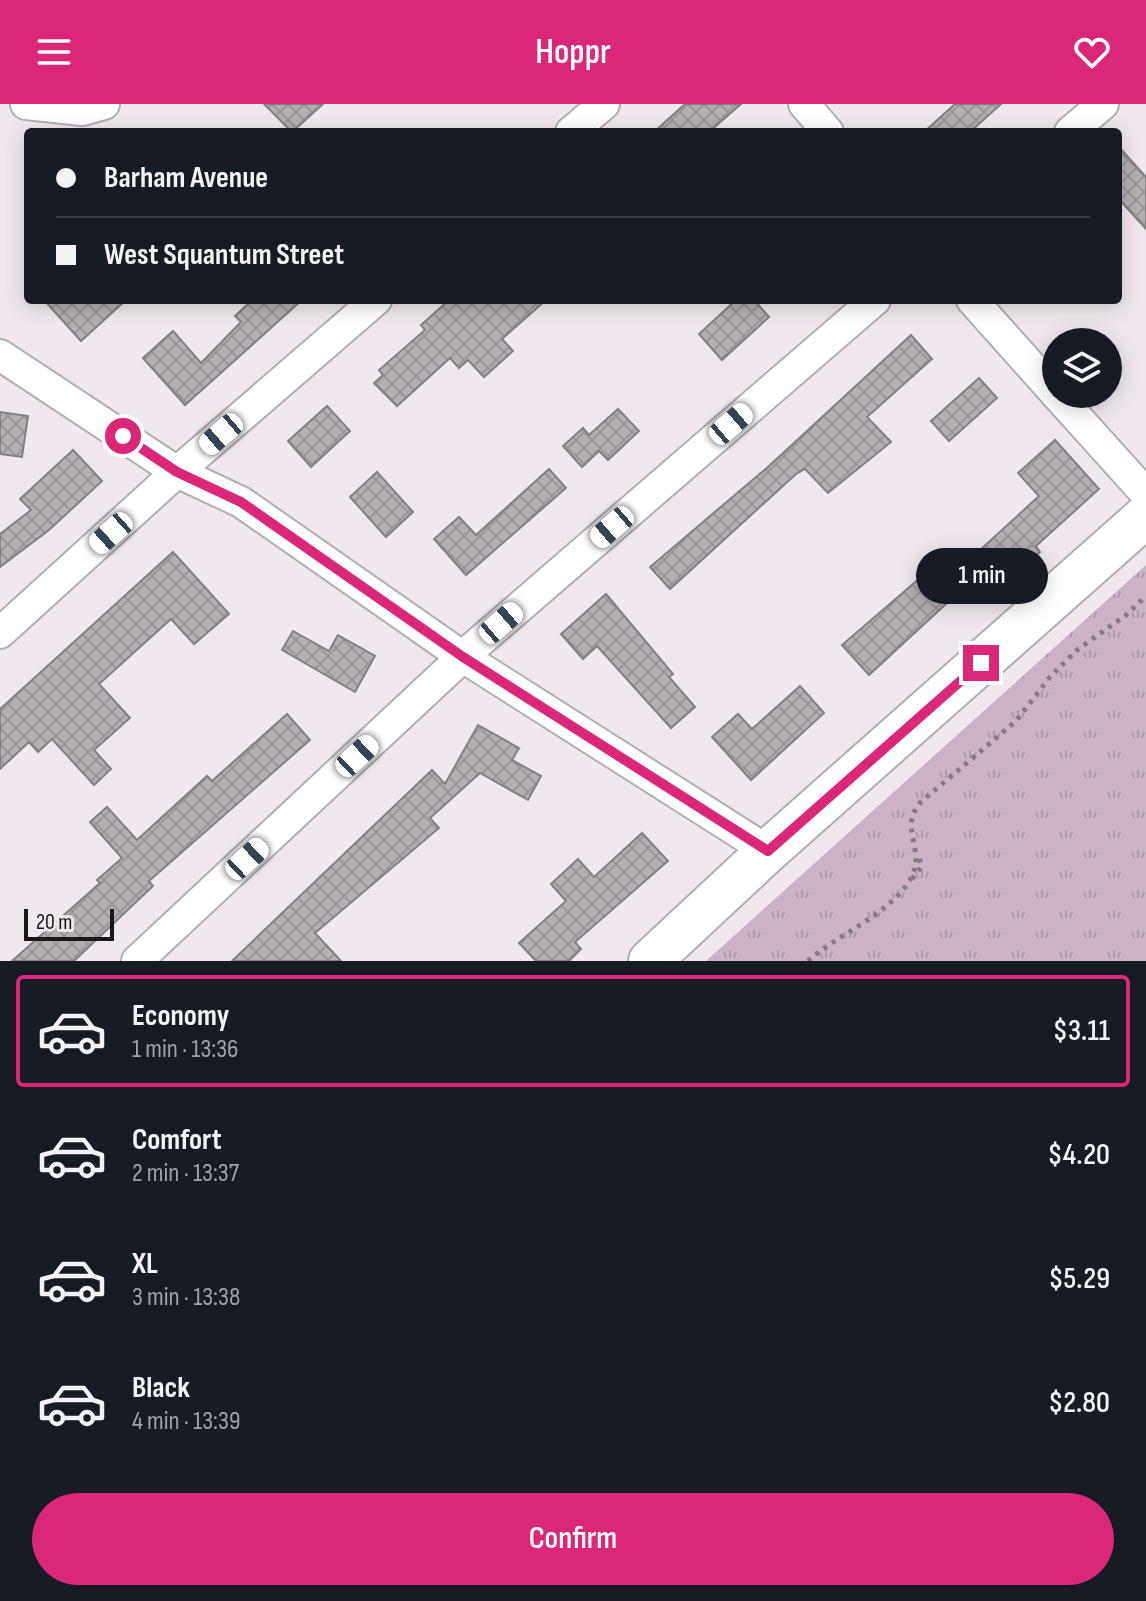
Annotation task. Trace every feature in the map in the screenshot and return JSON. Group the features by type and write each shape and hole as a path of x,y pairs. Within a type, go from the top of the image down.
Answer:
{"main road":[{"path":"650,961 768,851 1146,516"}],"street":[{"path":"26,104 82,110 104,104"},
{"path":"576,128 604,104"},
{"path":"804,104 825,128"},
{"path":"1075,128 1103,104"},
{"path":"0,633 177,472 371,304"},
{"path":"137,961 463,657 870,304"},
{"path":"976,304 1042,378"},
{"path":"0,355 177,472 241,502 463,657 768,851"},
{"path":"1069,408 1146,494"}],"path":[{"path":"808,961 886,904 908,883 918,857 909,822 910,814 1016,721 1050,677 1077,650 1126,615 1146,596"}],"green space":[{"path":"1146,565 1146,961 706,961"}],"building":[{"path":"264,104 323,104 296,128 288,128"},
{"path":"685,104 741,104 714,128 658,128"},
{"path":"955,104 1001,104 974,128 928,128"},
{"path":"1122,150 1146,177 1146,229 1122,202"},
{"path":"48,304 122,304 81,341"},
{"path":"248,304 298,304 185,405 143,358 173,331 201,363 241,322 235,316"},
{"path":"445,304 541,304 502,339 513,351 484,377 468,360 459,368 450,358 397,406 374,383 383,375 379,370 425,330 421,325"},
{"path":"732,304 758,304 769,317 722,360 699,334"},
{"path":"911,335 932,359 867,417 891,442 828,493 805,469 796,474 670,589 650,567 769,466"},
{"path":"979,378 997,398 949,441 931,421"},
{"path":"327,406 350,431 311,467 288,441"},
{"path":"618,409 639,431 608,460 599,451 582,467 563,446 583,428 589,435"},
{"path":"0,412 28,416 22,457 0,454"},
{"path":"1055,440 1099,489 1036,546 1040,552 1007,582 979,551 1039,496 1018,473"},
{"path":"73,450 102,481 49,530 0,567 0,534 31,510 20,499"},
{"path":"549,469 566,488 466,575 434,539 459,517 476,535"},
{"path":"377,472 413,512 386,537 350,497"},
{"path":"173,552 229,614 194,644 171,619 99,684 130,718 94,750 111,769 94,785 52,739 38,752 29,742 0,769 0,709"},
{"path":"948,554 972,580 869,675 842,645"},
{"path":"606,594 673,674 669,677 695,707 671,728 597,646 583,659 561,634"},
{"path":"293,631 329,651 338,635 375,656 355,692 282,650"},
{"path":"800,686 824,713 751,780 712,737 738,714 752,729"},
{"path":"287,714 310,740 149,881 153,886 74,961 12,961 100,883 97,880 122,858 90,822 107,807 137,840 207,776 212,781"},
{"path":"478,725 519,748 512,760 541,776 528,800 480,773 430,818 439,828 315,933 341,961 232,961 432,770 445,784"},
{"path":"642,833 668,861 575,942 581,949 569,961 536,961 519,943 566,901 551,884 578,859 594,877"}],"route":[{"path":"123,436 177,472 241,502 463,657 768,851 981,663"}]}
